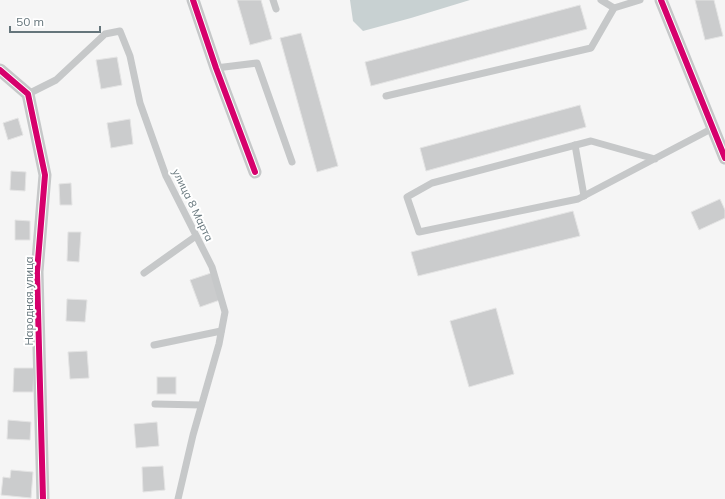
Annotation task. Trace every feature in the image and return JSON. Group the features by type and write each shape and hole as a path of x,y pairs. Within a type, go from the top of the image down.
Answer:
{"street":[{"path":"193,0 216,68 255,172"},
{"path":"661,0 725,158"},
{"path":"0,70 28,94"},
{"name":"Народная улица","path":"28,94 45,175 37,272 42,499"}],"lane":[{"path":"273,0 276,9"},
{"path":"601,0 614,8"},
{"path":"386,96 591,48 614,8 640,0"},
{"name":"улица 8 Марта","path":"28,94 56,80 105,34 120,31 130,56 140,103 166,176 212,267 225,312 178,499"},
{"path":"216,68 257,63 292,162"},
{"path":"655,159 591,141 432,182 407,196 420,232 578,199 655,159 713,128"},
{"path":"576,145 584,196"},
{"path":"144,273 196,236"},
{"path":"154,345 221,331"},
{"path":"154,404 201,405"}],"shaded area":[{"path":"350,0 470,0 363,31 353,21"}],"building":[{"path":"237,0 261,0 272,39 250,45"},
{"path":"695,0 714,0 723,36 705,40"},
{"path":"580,5 587,29 371,86 365,62"},
{"path":"301,33 338,166 317,172 280,38"},
{"path":"117,57 122,85 101,89 96,60"},
{"path":"580,105 586,127 426,171 420,148"},
{"path":"18,118 23,135 8,140 3,123"},
{"path":"130,119 133,144 111,148 107,123"},
{"path":"11,171 26,172 25,191 10,190"},
{"path":"71,183 72,205 60,205 59,184"},
{"path":"720,199 725,210 725,218 699,230 691,212"},
{"path":"573,211 580,236 418,276 411,252"},
{"path":"15,220 30,221 30,240 15,240"},
{"path":"68,232 81,232 79,262 67,261"},
{"path":"211,273 220,300 200,307 190,280"},
{"path":"67,299 87,300 85,322 66,321"},
{"path":"496,308 514,374 469,387 450,321"},
{"path":"87,351 89,378 70,379 68,352"},
{"path":"14,368 34,368 33,392 13,392"},
{"path":"157,377 176,377 176,394 157,394"},
{"path":"8,420 31,422 30,440 7,439"},
{"path":"157,422 159,446 136,448 134,424"},
{"path":"163,466 165,490 143,492 142,467"},
{"path":"11,470 33,472 31,498 1,495 3,477 10,478"}],"cycle path":[{"path":"193,0 216,68 255,172"},
{"path":"661,0 725,158"},
{"path":"0,70 28,94 45,175 37,272 43,499"}]}
